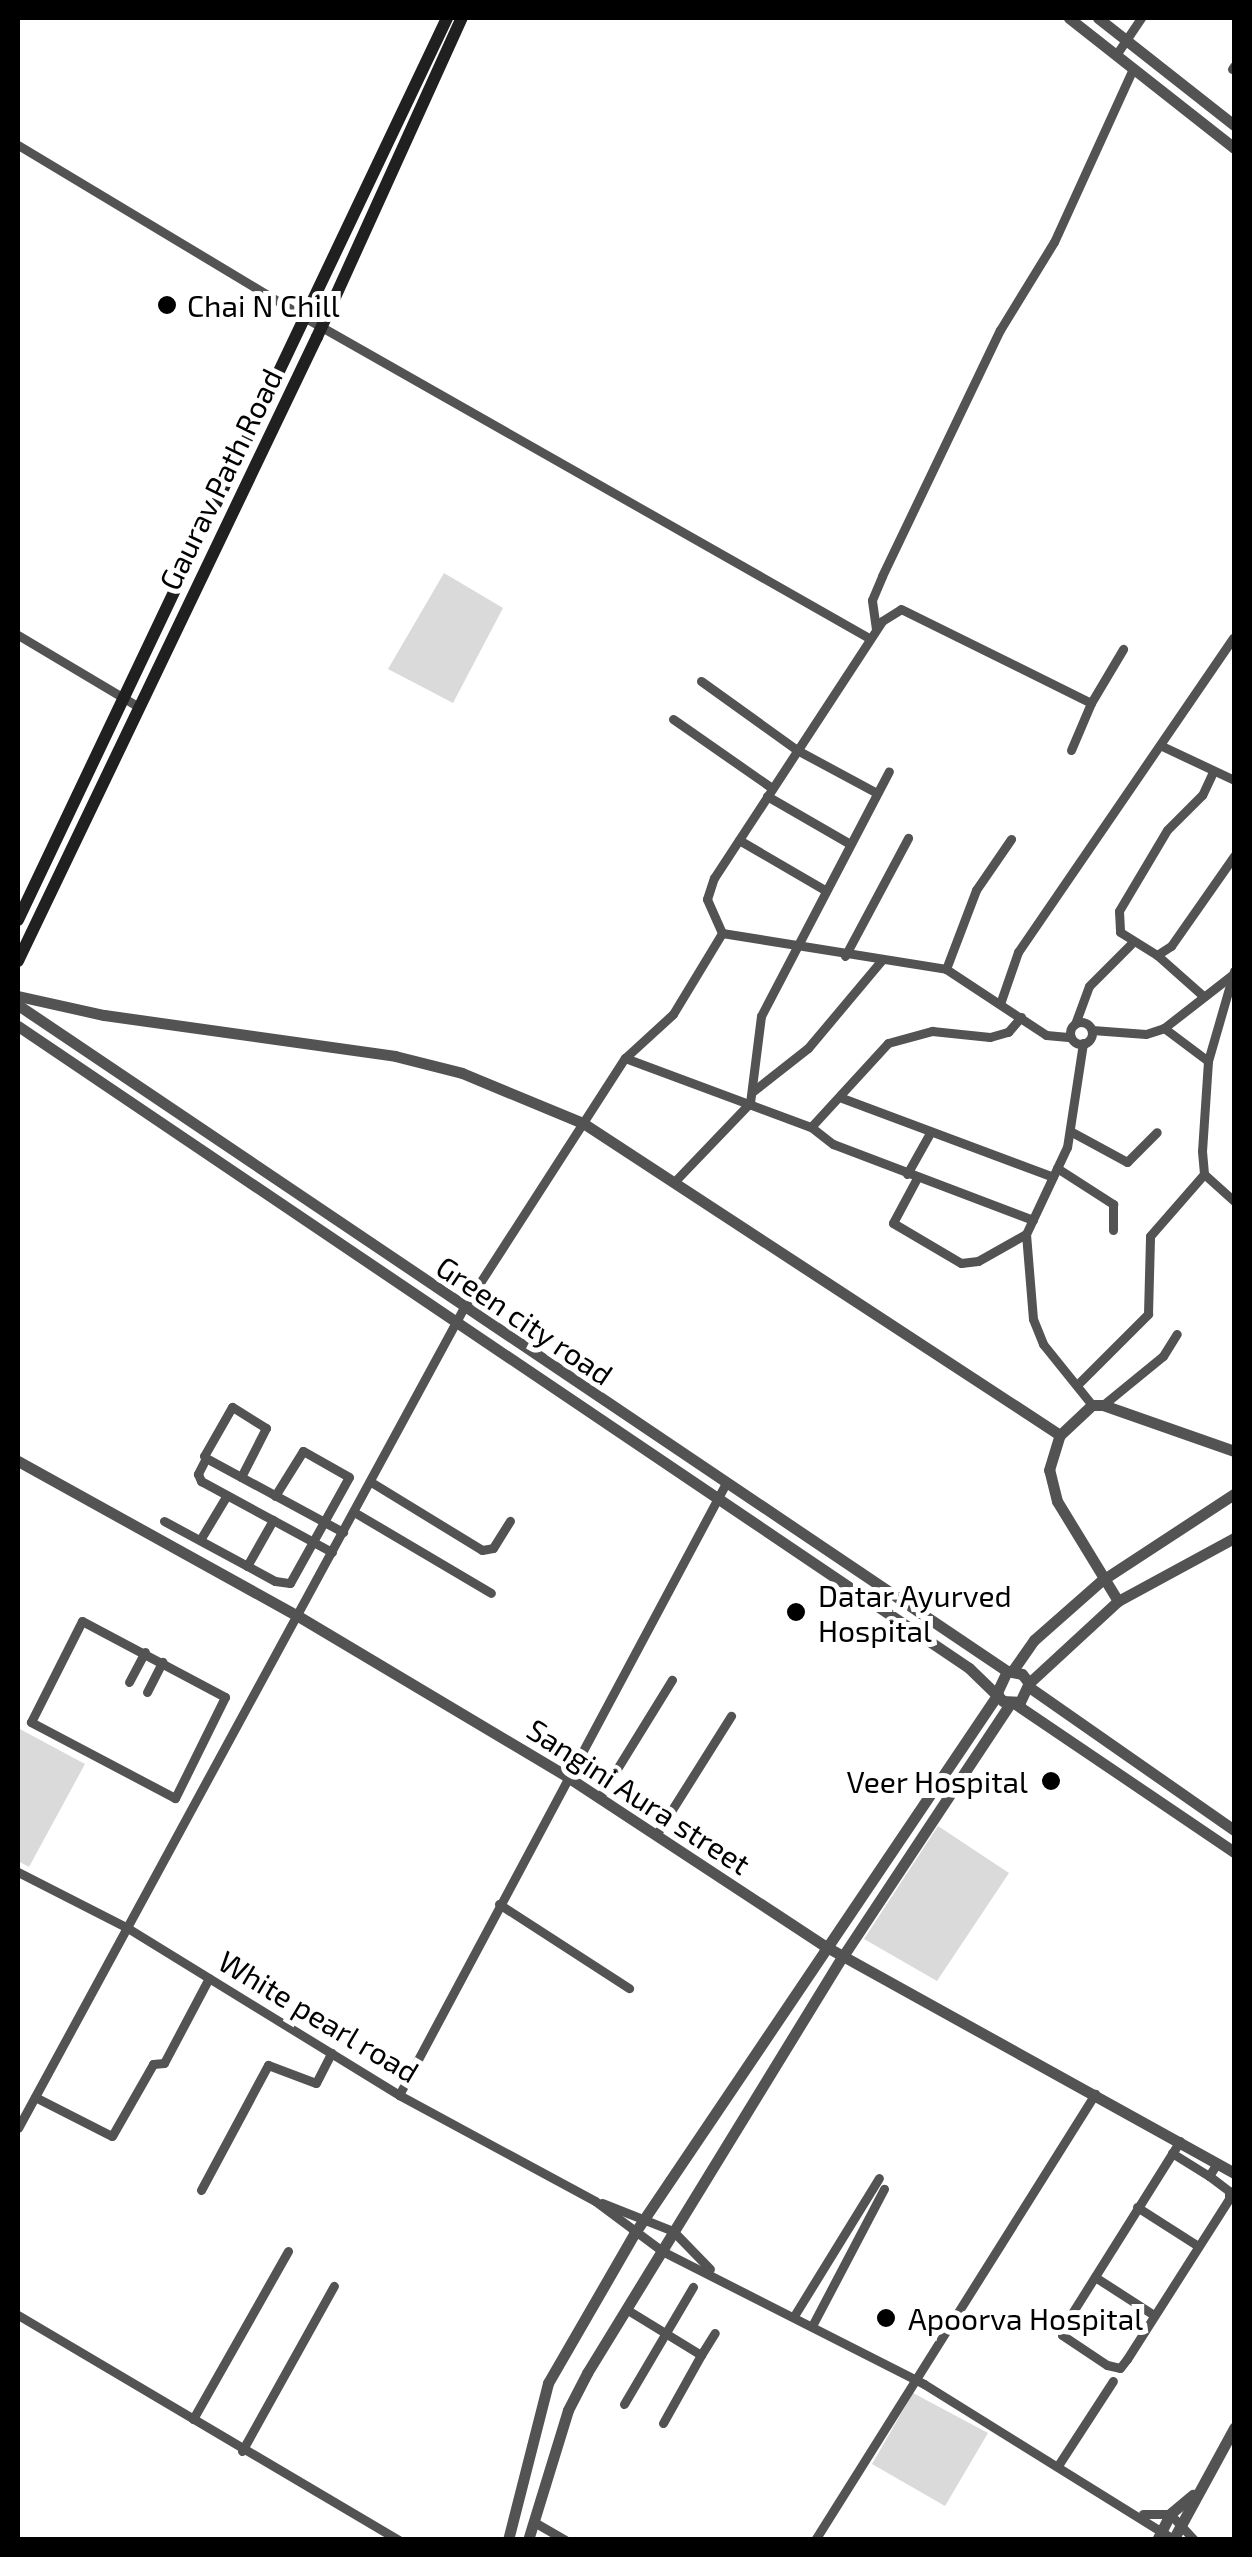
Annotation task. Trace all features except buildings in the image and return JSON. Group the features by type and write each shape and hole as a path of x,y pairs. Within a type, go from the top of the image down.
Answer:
{"main road":[{"name":"Gaurav Path Road","path":"18,920 447,18"},
{"name":"Gaurav Path Road","path":"18,960 322,327 462,18"}],"street":[{"path":"1068,18 1234,148"},
{"path":"1098,18 1234,125"},
{"path":"1116,56 1129,42 1141,18"},
{"path":"873,633 872,600 882,576 1000,330 1054,242 1133,69"},
{"path":"18,145 304,317 873,633"},
{"path":"722,933 707,899 738,840 873,633 902,609 1090,702"},
{"path":"18,635 138,706"},
{"path":"1001,1001 1018,952 1164,746 1233,638"},
{"path":"1070,750 1090,702 1123,649"},
{"path":"702,681 797,750 877,793"},
{"path":"673,719 770,792 850,844"},
{"path":"1164,746 1212,774 1234,780"},
{"path":"751,1097 761,1016 889,771"},
{"path":"1201,994 1157,955 1131,944 1120,932 1119,910 1167,830 1202,795 1212,774"},
{"path":"846,956 908,838"},
{"path":"946,969 976,890 1012,839"},
{"path":"738,840 826,890"},
{"path":"1157,955 1171,946 1234,856"},
{"path":"722,933 798,942 846,956 946,969 1001,1001 1046,1034 1071,1037 1083,1044"},
{"path":"18,2128 456,1322 625,1058 673,1014 722,933"},
{"path":"1071,1037 1088,986 1131,944"},
{"path":"677,1180 751,1097 808,1048 881,960"},
{"path":"1074,1024 1092,1030 1146,1034 1164,1028 1201,994 1233,973"},
{"path":"1079,1383 1148,1314 1150,1236 1204,1174 1208,1061 1233,973"},
{"path":"18,996 104,1015 395,1056 462,1073 583,1124 677,1180 929,1354 1060,1434"},
{"name":"Green city road","path":"18,1005 725,1485 1010,1671 1234,1830"},
{"path":"812,1127 888,1043 932,1032 990,1038 1008,1032 1021,1017"},
{"name":"Green city road","path":"18,1026 715,1502 970,1668 1012,1704 1234,1852"},
{"path":"1164,1028 1208,1061"},
{"path":"1092,1030 1083,1044 1070,1131 1026,1234 1033,1319 1044,1344 1097,1405 1234,1452"},
{"path":"625,1058 751,1097 812,1127 833,1144 1033,1220"},
{"path":"842,1098 930,1133 1055,1172 1113,1204 1113,1230"},
{"path":"1070,1131 1127,1162 1157,1132"},
{"path":"930,1133 893,1223 961,1263 978,1261 1026,1234"},
{"path":"1204,1174 1234,1201"},
{"path":"1118,1601 1056,1501 1049,1470 1060,1434 1163,1356 1177,1334"},
{"path":"241,1477 266,1428 234,1407 204,1451 206,1458 198,1479 332,1552"},
{"path":"164,1521 247,1566 290,1583 350,1476 308,1450 298,1454 276,1496"},
{"path":"206,1458 343,1532"},
{"name":"Sangini Aura street","path":"18,1461 298,1616 566,1776 823,1945 1234,2174"},
{"path":"370,1482 482,1550 494,1548 510,1521"},
{"path":"399,2095 566,1776 725,1485"},
{"path":"508,2540 548,2383 634,2234 823,1945 1010,1671 1034,1640 1102,1580 1234,1494"},
{"path":"200,1540 227,1495"},
{"path":"354,1512 491,1593"},
{"path":"247,1566 273,1520"},
{"path":"528,2540 568,2410 843,1956 1012,1704 1118,1601 1234,1538"},
{"path":"82,1622 144,1652 224,1695 211,1729 172,1799 31,1722 82,1622"},
{"path":"129,1682 144,1652"},
{"path":"147,1692 162,1662"},
{"path":"599,1798 672,1680"},
{"path":"656,1835 730,1716"},
{"path":"211,1729 230,1739"},
{"name":"White pearl road","path":"18,1872 126,1927 399,2095 595,2201"},
{"path":"499,1904 629,1988"},
{"path":"34,2096 112,2136 153,2064 164,2063 209,1978"},
{"path":"201,2190 268,2065 316,2083 330,2053"},
{"path":"815,2540 912,2378 1095,2094"},
{"path":"1172,2153 1230,2191 1120,2368 1076,2346 1062,2335 1064,2326 1137,2208 1172,2153 1180,2141"},
{"path":"1209,2176 1217,2163"},
{"path":"794,2316 879,2178"},
{"path":"812,2326 884,2189"},
{"path":"595,2201 646,2216 673,2232 716,2276"},
{"path":"595,2201 634,2234 662,2250 912,2378 1060,2464 1143,2514 1158,2535 1174,2539 1184,2523 1192,2495 1234,2428"},
{"path":"1137,2208 1198,2246"},
{"path":"194,2419 288,2251"},
{"path":"1095,2277 1154,2315"},
{"path":"242,2451 334,2286"},
{"path":"624,2404 693,2287"},
{"path":"626,2310 701,2355"},
{"path":"18,2314 242,2451 398,2540"},
{"path":"662,2423 714,2333"},
{"path":"1060,2464 1113,2382"},
{"path":"1158,2535 1170,2514 1192,2495"},
{"path":"1143,2514 1170,2514 1184,2523 1194,2540"},
{"path":"534,2522 565,2540"}],"shaded area":[{"path":"444,573 503,608 453,703 388,669"},
{"path":"18,1728 85,1764 29,1867 18,1861"},
{"path":"938,1826 1009,1873 937,1981 864,1939"},
{"path":"913,2393 988,2433 945,2506 872,2464"}],"place":[{"name":"Chai N Chill","path":"167,305"},
{"name":"Datar Ayurved Hospital","path":"796,1612"},
{"name":"Veer Hospital","path":"1051,1781"},
{"name":"Apoorva Hospital","path":"886,2318"}]}
